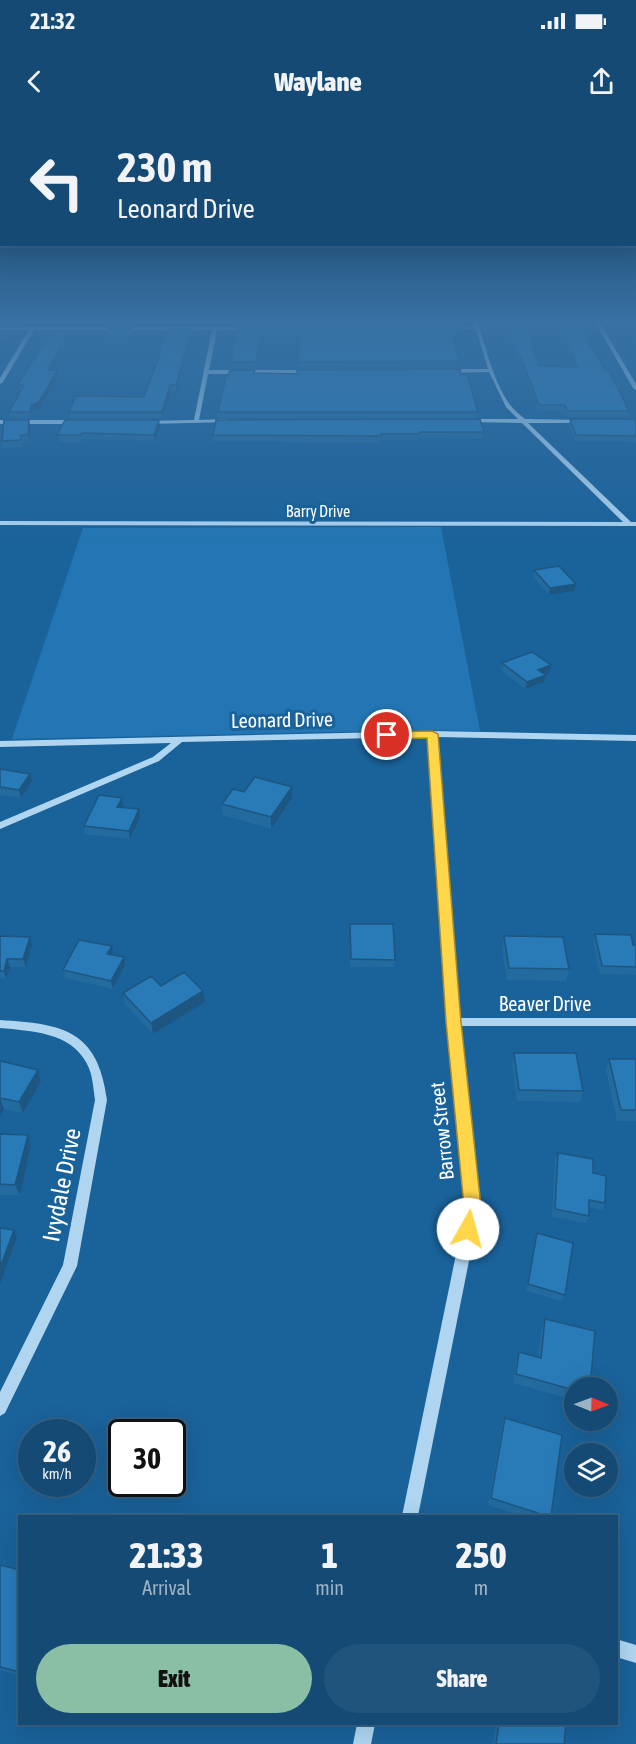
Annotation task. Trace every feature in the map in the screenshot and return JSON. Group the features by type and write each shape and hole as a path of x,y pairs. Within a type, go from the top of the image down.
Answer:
{"street":[{"path":"196,422 201,396"},
{"path":"503,396 509,407 633,524 636,531"},
{"path":"138,422 231,421"},
{"path":"465,421 590,421"},
{"path":"0,422 81,422"},
{"name":"Barry Drive","path":"0,523 633,524"},
{"name":"Leonard Drive","path":"0,744 432,734 636,738"},
{"name":"Barrow Street","path":"410,1515 473,1206 453,1022 432,734"},
{"path":"0,826 156,759 180,740"},
{"name":"Beaver Drive","path":"453,1022 636,1022"},
{"name":"Ivydale Drive","path":"0,1024 35,1026 53,1030 74,1041 91,1058 100,1080 101,1100 70,1266 0,1408"},
{"path":"618,1649 636,1654"},
{"path":"362,1744 366,1725"}],"shaded area":[{"path":"441,527 480,731 423,730 12,739 83,528"}],"building":[{"path":"18,396 42,396 39,402 31,405 30,412 9,412"},
{"path":"76,396 167,396 162,412 69,412"},
{"path":"222,396 473,396 478,412 218,412"},
{"path":"535,396 621,396 629,411 567,411 565,405 539,405"},
{"path":"480,419 484,432 419,432 419,434 381,434 381,436 213,435 216,420"},
{"path":"570,419 634,419 636,436 576,435"},
{"path":"4,420 29,420 28,435 21,435 21,440 2,441"},
{"path":"65,420 159,420 154,435 82,433 81,435 57,435"},
{"path":"559,566 576,584 550,588 534,570"},
{"path":"532,652 551,665 538,670 546,675 527,682 502,663"},
{"path":"0,769 30,774 19,790 0,787"},
{"path":"255,777 292,787 271,817 222,804 233,789 244,792"},
{"path":"99,795 122,798 117,807 139,809 129,831 84,826"},
{"path":"350,924 393,924 395,960 351,959"},
{"path":"595,934 631,935 633,945 636,945 636,967 602,966"},
{"path":"0,936 30,937 23,959 7,959 4,971 0,971"},
{"path":"504,936 563,937 569,969 509,968"},
{"path":"79,940 112,946 107,954 124,957 111,981 63,970"},
{"path":"184,972 203,991 151,1023 123,993 151,976 161,986"},
{"path":"514,1053 576,1053 583,1091 519,1090"},
{"path":"609,1059 636,1059 636,1110 621,1110"},
{"path":"0,1061 38,1070 19,1102 0,1098"},
{"path":"0,1134 28,1135 15,1185 0,1184"},
{"path":"558,1153 593,1159 593,1173 606,1176 605,1203 589,1200 589,1216 555,1209"},
{"path":"0,1228 14,1230 0,1268"},
{"path":"537,1233 573,1243 565,1295 528,1284"},
{"path":"545,1319 595,1331 591,1377 564,1377 564,1387 516,1374 519,1352 541,1358"},
{"path":"505,1418 562,1435 551,1515 544,1515 491,1498"},
{"path":"0,1565 18,1570 18,1672 0,1667"},
{"path":"499,1725 566,1725 564,1744 496,1744"}],"route":[{"path":"387,735 432,734 453,1022 473,1206 468,1229"}]}
